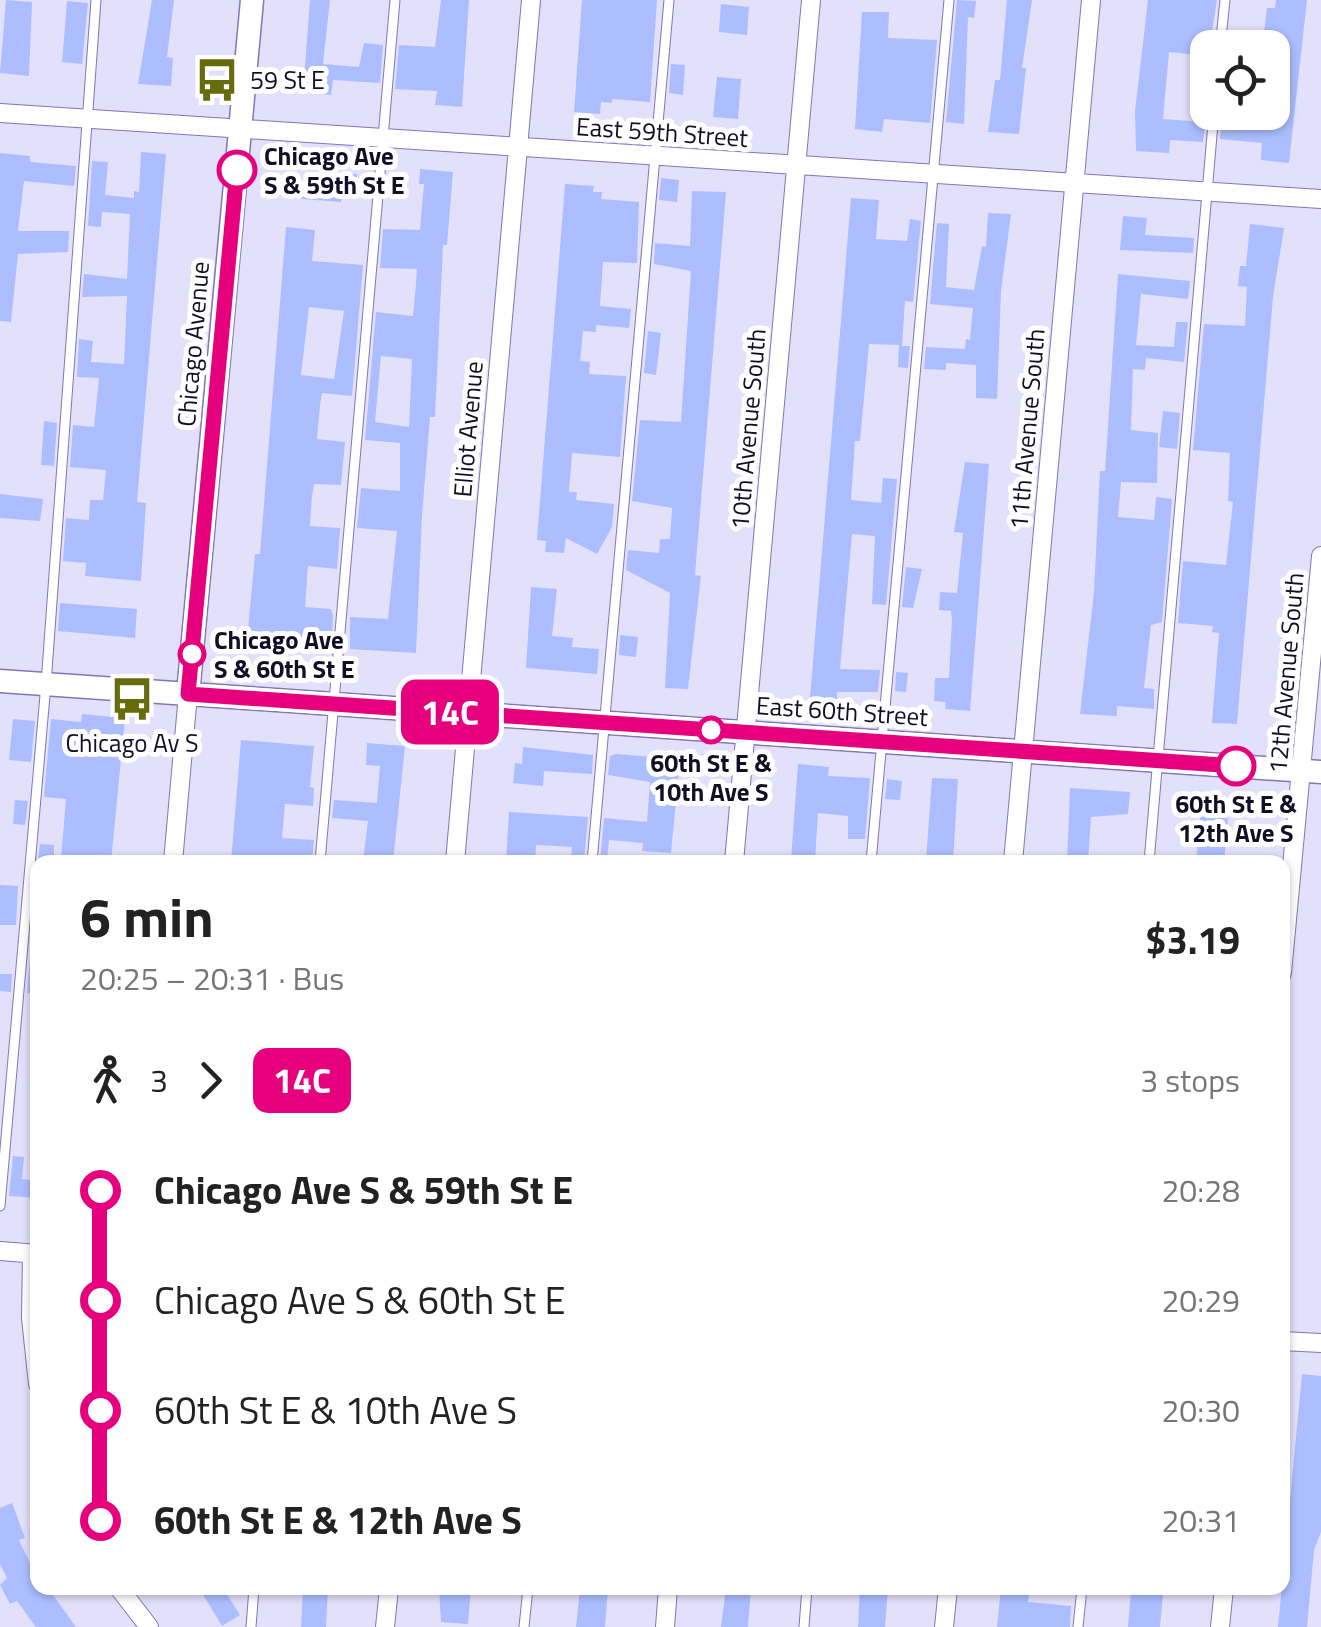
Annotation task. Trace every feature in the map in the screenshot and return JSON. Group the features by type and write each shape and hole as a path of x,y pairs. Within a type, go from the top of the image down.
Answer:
{"street":[{"name":"Chicago Avenue","path":"188,694 252,0"},
{"name":"Elliot Avenue","path":"456,855 530,0"},
{"name":"10th Avenue South","path":"735,855 811,0"},
{"name":"11th Avenue South","path":"1014,855 1091,0"},
{"name":"East 59th Street","path":"0,113 1321,199"},
{"name":"12th Avenue South","path":"1290,919 1312,772 1321,556"},
{"name":"East 60th Street","path":"0,681 1312,772"},
{"path":"174,855 188,694"},
{"path":"0,1251 30,1254"},
{"path":"1290,1341 1321,1342"},
{"path":"125,1595 149,1627"},
{"path":"385,1627 388,1595"},
{"path":"664,1627 667,1595"},
{"path":"944,1627 947,1595"},
{"path":"1220,1627 1223,1595"}],"lane":[{"path":"31,855 84,118 96,0"},
{"path":"321,855 396,0"},
{"path":"593,855 669,0"},
{"path":"872,855 949,0"},
{"path":"1222,30 1225,0"},
{"path":"1150,855 1212,130"},
{"path":"0,1206 30,866"},
{"path":"251,1627 253,1595"},
{"path":"524,1627 527,1595"},
{"path":"804,1627 806,1595"},
{"path":"1078,1627 1081,1595"}],"building":[{"path":"6,0 32,2 29,76 0,73"},
{"path":"152,0 174,0 167,57 173,58 171,86 138,84"},
{"path":"310,0 330,0 323,64 359,67 364,43 383,45 380,83 333,80 331,95 303,92"},
{"path":"441,0 469,0 462,107 435,105 437,91 395,89 399,45 435,47"},
{"path":"582,0 657,0 650,102 612,99 612,103 601,102 600,114 574,112"},
{"path":"957,0 976,1 974,18 968,17 964,124 946,122"},
{"path":"1007,0 1032,0 1022,68 1026,68 1019,134 988,132 995,80 1000,80"},
{"path":"1148,0 1217,0 1212,30 1190,30 1190,54 1169,52 1163,119 1190,121 1190,130 1204,130 1203,142 1170,140 1169,153 1136,151 1135,111"},
{"path":"1276,0 1307,0 1289,163 1261,160 1262,143 1220,139 1221,130 1290,130 1290,30 1264,30 1267,8 1275,8"},
{"path":"67,1 88,3 82,64 62,62"},
{"path":"721,4 749,7 747,35 719,32"},
{"path":"862,12 889,12 888,38 937,40 930,123 884,119 882,132 855,129"},
{"path":"671,64 685,65 683,95 669,93"},
{"path":"717,77 741,79 738,119 713,117"},
{"path":"141,152 166,154 137,502 146,503 141,581 85,576 86,563 63,561 66,518 89,520 90,500 103,500 106,470 70,467 73,425 94,427 99,378 77,377 79,339 93,341 91,362 124,364 127,296 82,297 84,274 127,279 130,214 102,212 101,227 88,226 92,161 108,162 105,195 134,198 134,191 139,192"},
{"path":"0,153 30,156 30,162 76,166 74,186 24,181 18,231 69,231 68,252 18,254 11,322 0,321"},
{"path":"420,169 453,172 447,245 443,245 435,417 430,417 422,516 416,653 350,649 350,617 388,619 397,531 357,528 361,488 400,491 400,443 365,440 376,312 413,316 416,284 417,269 380,268 383,229 420,230 424,184 419,184","holes":["381,356 412,359 409,427 375,422"]},
{"path":"319,171 357,174 356,198 341,197 341,202 289,198 290,180 318,182"},
{"path":"661,178 679,180 677,202 659,200"},
{"path":"565,184 594,186 593,192 602,192 601,199 639,202 637,263 603,262 600,306 631,309 629,328 596,325 596,332 583,331 580,361 590,362 589,374 626,376 620,457 572,453 569,492 577,492 576,500 614,504 612,527 597,554 566,538 564,553 545,552 546,541 537,540"},
{"path":"692,191 726,192 695,575 701,576 688,689 665,688 670,593 626,570 628,550 659,553 660,539 670,539 672,508 632,501 640,420 681,422 691,271 654,264 655,243 690,246"},
{"path":"851,198 879,200 876,239 907,241 910,219 921,221 913,302 905,301 902,346 910,346 908,368 898,367 899,345 869,344 860,441 855,441 851,500 881,503 883,478 897,479 886,605 872,604 875,536 852,534 840,669 880,670 878,692 837,692 837,700 810,698"},
{"path":"988,213 1011,214 1001,291 997,399 976,398 976,365 946,363 946,370 924,369 926,347 965,349 966,339 970,340 973,308 930,304 937,223 949,224 946,287 974,290 982,246 986,247"},
{"path":"1123,216 1147,218 1145,235 1194,238 1193,253 1120,250"},
{"path":"1250,224 1284,228 1273,297 1237,724 1212,723 1219,633 1212,632 1213,626 1178,623 1183,561 1226,565 1233,502 1228,501 1230,453 1193,450 1204,324 1245,326 1247,287 1238,286 1240,266 1246,266"},
{"path":"286,227 315,230 312,261 363,265 352,396 322,393 320,405 317,439 345,442 341,485 314,484 312,496 310,526 340,528 337,569 308,566 305,607 331,609 333,616 332,634 312,633 311,650 247,640 255,554 260,554","holes":["309,307 344,311 334,379 301,375"]},
{"path":"1118,274 1190,281 1188,299 1141,294 1136,345 1174,347 1176,322 1188,322 1184,362 1146,358 1145,370 1133,369 1131,430 1158,433 1157,483 1121,482 1118,517 1154,520 1156,497 1172,499 1162,622 1151,625 1144,688 1154,689 1154,709 1117,706 1117,716 1080,714 1094,592 1100,471 1105,471"},
{"path":"648,331 661,333 656,375 644,373"},
{"path":"1163,411 1180,413 1177,449 1159,447"},
{"path":"44,421 57,423 54,466 41,465"},
{"path":"965,462 989,464 970,711 945,709 946,702 934,701 935,678 949,678 952,619 951,611 939,610 940,592 957,593 963,533 954,532"},
{"path":"0,494 43,499 40,521 0,518"},
{"path":"906,567 922,569 913,608 902,607"},
{"path":"531,587 557,589 552,636 573,638 572,647 599,649 597,674 526,668"},
{"path":"60,603 137,609 135,638 58,631"},
{"path":"620,635 638,637 636,657 619,655"},
{"path":"896,672 908,673 906,692 895,691"},
{"path":"82,714 125,718 112,855 61,855 66,799 44,797 51,719 81,722"},
{"path":"13,719 35,721 31,762 9,760"},
{"path":"241,740 314,746 310,787 314,788 313,806 285,804 282,838 314,840 312,855 232,855"},
{"path":"367,743 405,746 394,855 364,855 368,821 332,818 334,800 377,803 380,766 366,765"},
{"path":"523,747 593,755 592,774 544,771 543,786 513,783 515,763 522,764"},
{"path":"610,756 680,759 671,853 642,851 643,843 609,840 608,855 601,855 604,818 647,822 650,782 608,775"},
{"path":"798,764 829,767 828,776 870,778 865,839 848,839 848,816 818,813 815,855 791,855"},
{"path":"932,778 958,779 953,855 926,855"},
{"path":"887,779 902,781 900,800 885,799"},
{"path":"1070,788 1130,792 1128,814 1091,817 1088,855 1067,855"},
{"path":"15,800 28,801 25,825 13,824"},
{"path":"1201,806 1229,809 1225,855 1197,855"},
{"path":"509,812 588,817 585,855 571,855 572,847 536,845 535,855 506,855"},
{"path":"40,844 54,845 54,855 39,855"},
{"path":"0,885 18,886 16,925 0,925"},
{"path":"0,974 12,974 11,992 0,991"},
{"path":"13,1156 24,1157 22,1179 30,1180 30,1198 9,1196"},
{"path":"1302,1374 1321,1376 1321,1532 1314,1550 1307,1627 1278,1627 1281,1595 1290,1595 1290,1500"},
{"path":"12,1503 25,1538 19,1540 30,1563 30,1595 53,1595 76,1627 36,1627 17,1601 10,1604 0,1585 7,1578 0,1564 0,1508"},
{"path":"203,1595 227,1595 240,1615 222,1626"},
{"path":"303,1595 328,1595 326,1627 301,1627"},
{"path":"439,1595 470,1595 468,1624 441,1622"},
{"path":"579,1595 607,1595 605,1627 576,1627"},
{"path":"725,1595 750,1595 748,1627 721,1627"},
{"path":"860,1595 887,1595 885,1627 858,1627"},
{"path":"1000,1595 1029,1595 1028,1602 1071,1606 1070,1627 997,1627"},
{"path":"1131,1595 1163,1595 1160,1627 1128,1627"}],"bus line":[{"name":"14C","path":"237,170 188,694 1236,766"}],"place":[{"name":"59 St E","path":"217,80"},
{"name":"Chicago Ave S & 59th St E","path":"237,170"},
{"name":"Chicago Ave S & 60th St E","path":"192,654"},
{"name":"Chicago Av S","path":"132,699"},
{"name":"60th St E & 10th Ave S","path":"711,730"},
{"name":"60th St E & 12th Ave S","path":"1236,766"}]}
